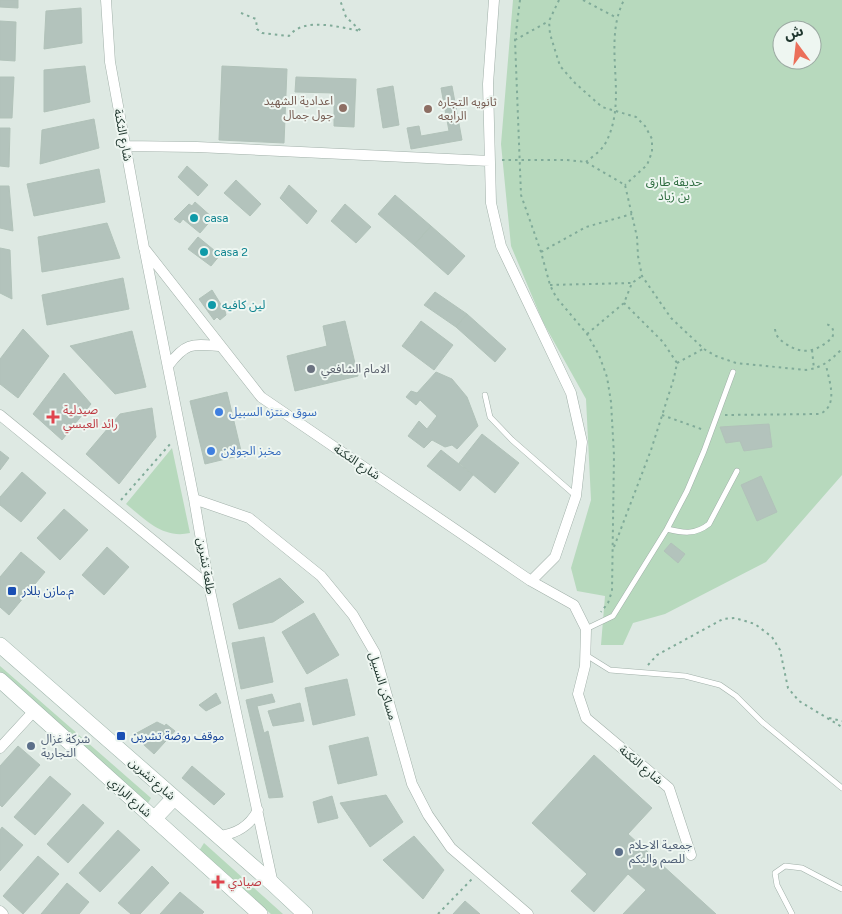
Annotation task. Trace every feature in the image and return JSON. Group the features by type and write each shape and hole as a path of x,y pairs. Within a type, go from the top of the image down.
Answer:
{"main road":[{"name":"شارع تشرين","path":"0,645 305,914"},
{"name":"شارع الرازي","path":"0,680 260,914"},
{"path":"154,819 174,798"}],"street":[{"name":"شارع الثكنة","path":"106,0 110,62 144,248 261,397 531,581 574,605 586,629 585,666 578,694 586,718 669,788 692,854"},
{"path":"494,0 488,84 491,203 501,246 571,393 582,442 576,496 555,557 531,581"},
{"path":"125,146 197,146 490,161"},
{"name":"طلعة تشرين","path":"144,248 194,499 209,586 273,884"},
{"path":"168,366 179,351 189,346 221,346"},
{"path":"0,414 209,586"},
{"name":"مساكن السبيل","path":"194,499 250,518 321,576 353,615 375,653 412,784 424,807 451,848 528,914"},
{"path":"0,748 34,711"},
{"path":"218,836 233,833 244,827 253,819 258,810"},
{"path":"0,911 3,914"}],"lane":[{"path":"586,629 613,616 667,529 687,491 734,372"},
{"path":"485,395 490,417 512,440 576,496"},
{"path":"667,529 684,534 697,531 709,524 737,471"},
{"path":"585,654 610,670 685,676 720,685 736,696 762,722 842,788"},
{"path":"792,914 777,885 775,872 785,866 802,868 842,889"}],"path":[{"path":"241,13 256,19 257,29 262,33 289,36 293,31 308,25 361,31 346,16 340,0"},
{"path":"520,0 516,40 521,195 541,252 550,285 556,297 587,334 599,355 607,378 611,402 614,455 612,591 611,597 586,629"},
{"path":"559,0 550,21 550,34 560,66 575,83 602,107 636,117 645,126 652,139 652,152 646,165 625,185"},
{"path":"584,0 617,18"},
{"path":"586,162 605,144 616,111 614,32 624,0"},
{"path":"516,40 550,21"},
{"path":"490,161 519,159 586,162 625,185 632,214 642,276 671,318 704,349 716,356 736,363 806,370 826,364 842,349"},
{"path":"541,252 586,227 632,214"},
{"path":"587,334 624,302 632,283 642,276"},
{"path":"550,285 632,283"},
{"path":"614,548 662,415 677,363 663,342 624,302"},
{"path":"774,329 778,338 794,350 803,352 812,350 832,338 832,328 826,324"},
{"path":"677,363 704,349"},
{"path":"812,350 814,369"},
{"path":"717,415 823,413 829,407 832,398 826,364"},
{"path":"662,415 711,432"},
{"path":"114,508 181,432"},
{"path":"641,673 657,654 723,619 735,618 755,624 772,637 780,650 788,688 799,701 842,727"},
{"path":"827,718 842,721"},
{"path":"438,914 479,872"}],"green space":[{"name":"حديقة طارق بن زياد","path":"513,0 842,0 842,475 766,562 665,614 633,623 623,645 601,645 605,596 577,591 571,568 591,500 586,399 543,322 511,246 501,144"},
{"path":"172,448 190,533 180,534 163,531 148,522 126,504"},
{"path":"0,666 151,798 148,803 0,673"},
{"path":"204,843 283,914 271,914 199,851"}],"building":[{"path":"0,0 18,0 18,8 0,7"},
{"path":"81,8 82,43 44,49 46,11"},
{"path":"0,21 16,22 15,61 0,60"},
{"path":"85,66 90,102 44,112 44,70"},
{"path":"222,66 287,69 284,143 219,140"},
{"path":"0,77 14,77 12,118 0,118"},
{"path":"296,77 356,79 354,127 334,126 334,93 295,92"},
{"path":"393,86 399,125 383,128 377,89"},
{"path":"452,86 462,140 411,149 407,128 419,126 421,136 449,131 441,88"},
{"path":"94,119 99,148 40,164 42,130"},
{"path":"0,128 10,128 9,167 0,166"},
{"path":"187,166 208,185 198,196 178,177"},
{"path":"99,169 105,202 34,216 27,184"},
{"path":"236,180 261,204 250,216 224,193"},
{"path":"289,185 317,211 307,224 280,198"},
{"path":"0,186 9,186 13,231 0,228"},
{"path":"395,195 431,226 414,245 378,214"},
{"name":"casa","path":"195,202 213,218 200,233 183,219 180,223 174,219 189,204 192,206"},
{"path":"345,204 371,227 356,243 331,221"},
{"path":"107,223 120,258 42,272 38,237"},
{"path":"431,226 465,256 448,275 414,245"},
{"name":"casa 2","path":"198,237 220,255 211,266 188,249"},
{"path":"0,248 10,250 12,299 0,293"},
{"path":"123,278 129,309 47,325 42,295"},
{"name":"لين كافيه","path":"212,290 225,311 226,315 220,320 217,317 214,320 199,299"},
{"path":"435,292 467,314 456,327 424,305"},
{"path":"467,314 506,349 495,362 456,327"},
{"path":"345,321 358,376 295,391 287,356 327,346 323,326"},
{"path":"421,321 453,345 434,370 402,346"},
{"path":"23,329 49,356 18,398 0,384 0,359"},
{"path":"132,331 146,387 115,394 70,346"},
{"path":"436,372 452,379 467,397 478,426 457,449 452,445 445,447 432,440 424,448 408,436 419,421 427,429 437,416 420,400 416,405 406,397 411,391 417,393"},
{"path":"64,373 91,404 62,440 33,414"},
{"path":"227,392 242,455 205,464 190,401"},
{"path":"152,408 156,437 119,484 86,454 120,414"},
{"path":"769,424 772,447 744,451 740,441 726,443 720,427"},
{"path":"482,434 519,463 495,493 459,463"},
{"path":"441,450 473,475 460,491 427,466"},
{"path":"0,451 9,458 0,470"},
{"path":"22,472 46,493 21,522 0,505 0,497"},
{"path":"761,476 777,512 757,521 741,485"},
{"path":"64,509 88,530 60,560 37,538"},
{"path":"671,543 685,554 678,563 664,551"},
{"path":"107,547 129,567 104,595 82,575"},
{"path":"21,552 45,572 9,615 0,607 0,577"},
{"path":"280,578 304,602 273,622 239,629 233,604"},
{"path":"314,613 339,655 307,674 282,632"},
{"path":"264,637 273,682 241,689 232,643"},
{"path":"347,679 355,715 313,725 305,688"},
{"path":"216,693 221,703 206,711 199,705"},
{"path":"272,694 275,702 257,706 264,733 268,731 283,797 269,798 246,700"},
{"path":"300,703 304,721 273,726 268,711"},
{"path":"157,722 165,726 166,724 175,731 154,754 133,735"},
{"path":"368,737 377,775 338,784 329,746"},
{"path":"18,746 40,765 2,807 0,805 0,766"},
{"path":"594,755 652,808 628,834 716,914 623,914 646,890 628,874 594,912 571,891 587,874 532,823"},
{"path":"192,766 225,794 214,805 182,778"},
{"path":"50,776 71,794 35,835 14,817"},
{"path":"386,795 403,822 370,847 340,803"},
{"path":"332,796 338,818 318,823 313,802"},
{"path":"83,804 104,823 68,863 47,844"},
{"path":"2,827 23,845 0,871 0,830"},
{"path":"118,830 140,850 100,892 79,873"},
{"path":"414,836 444,870 423,899 383,860"},
{"path":"38,856 59,874 23,914 3,896"},
{"path":"152,866 169,883 140,914 131,914 118,903"},
{"path":"67,883 89,902 79,914 41,914"},
{"path":"180,892 204,912 202,914 160,914"},
{"path":"465,901 480,914 453,914"}],"place":[{"name":"اعدادية الشهيد جول جمال","path":"343,108"},
{"name":"ثانويه التجاره الرابعه","path":"428,109"},
{"name":"casa","path":"194,218"},
{"name":"casa 2","path":"204,252"},
{"name":"لين كافيه","path":"212,305"},
{"name":"الامام الشافعي","path":"311,369"},
{"name":"سوق منتزه السبيل","path":"219,412"},
{"name":"صيدلية رائد العبسي","path":"53,417"},
{"name":"مخبز الجولان","path":"211,451"},
{"name":"م.مازن بللار","path":"12,591"},
{"name":"موقف روضة تشرين","path":"121,736"},
{"name":"شركة غزال التجارية","path":"31,746"},
{"name":"جمعية الاحلام للصم والبكم","path":"619,852"},
{"name":"صيادي","path":"218,882"}]}
